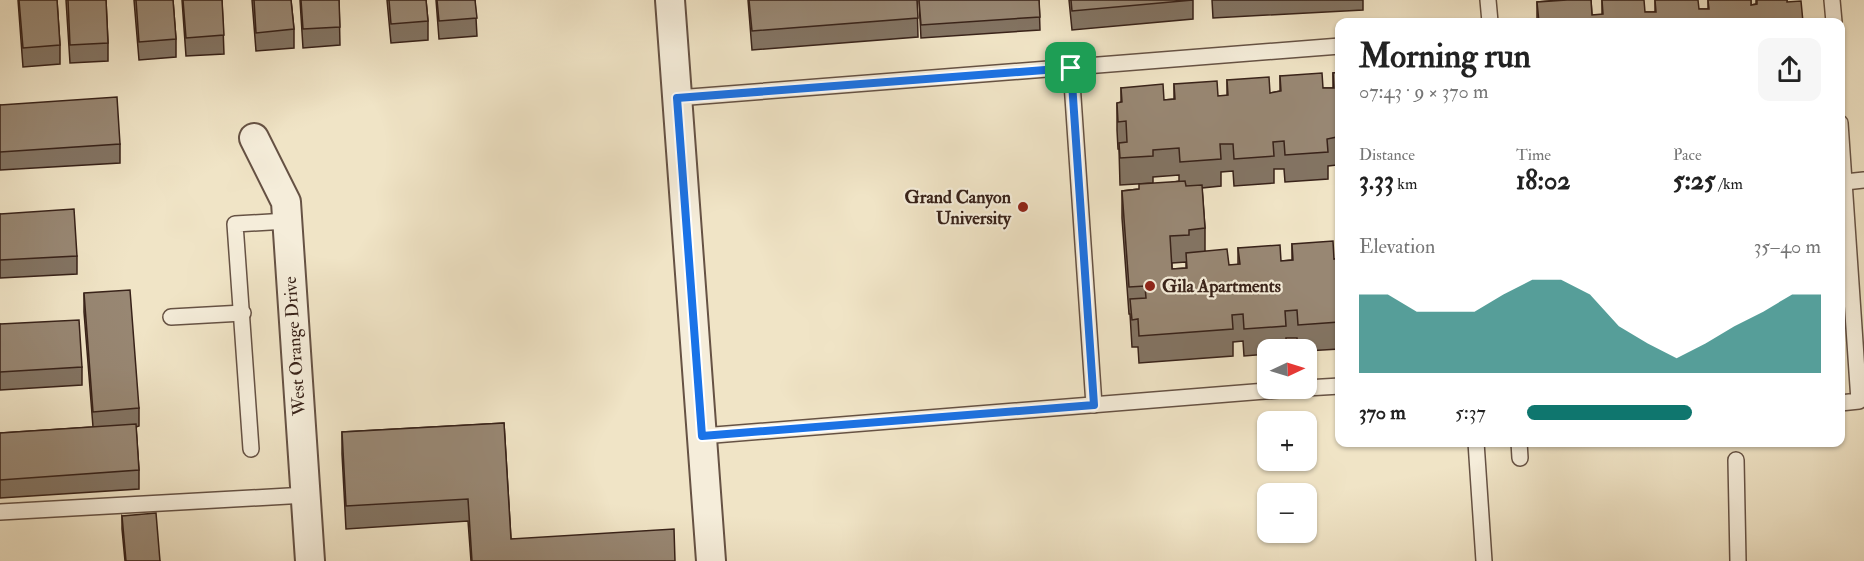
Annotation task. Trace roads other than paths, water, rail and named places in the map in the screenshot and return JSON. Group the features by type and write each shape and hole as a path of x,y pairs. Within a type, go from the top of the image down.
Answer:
{"street":[{"path":"670,0 711,561"},
{"name":"West Orange Drive","path":"254,138 285,202 310,561"}],"lane":[{"path":"1488,0 1490,18"},
{"path":"1833,0 1834,18"},
{"path":"677,98 1335,46"},
{"path":"1071,68 1094,405"},
{"path":"1845,402 1859,401 1845,182 1864,180"},
{"path":"251,449 235,224 287,222"},
{"path":"171,317 243,313"},
{"path":"1317,387 1335,386"},
{"path":"702,436 1257,392"},
{"path":"1476,447 1484,561"},
{"path":"1519,447 1520,458"},
{"path":"1736,460 1738,561"},
{"path":"0,512 306,495"}],"place":[{"name":"Grand Canyon University","path":"1023,207"},
{"name":"Gila Apartments","path":"1150,286"}]}
